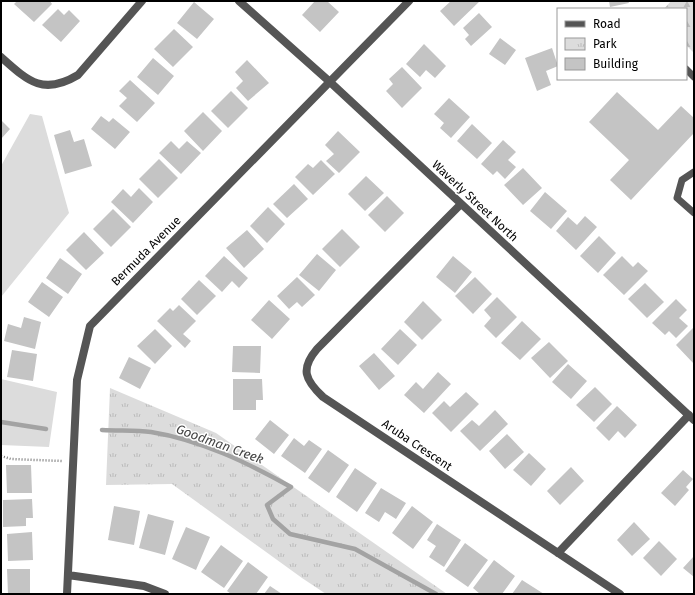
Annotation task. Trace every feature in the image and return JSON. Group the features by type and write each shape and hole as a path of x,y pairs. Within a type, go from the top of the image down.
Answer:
{"street":[{"path":"1,56 17,71 33,82 46,86 66,82 78,75 142,1"},
{"name":"Waverly Street North","path":"239,1 330,82 692,418"},
{"name":"Bermuda Avenue","path":"67,594 77,380 90,326 409,1"},
{"name":"Aruba Crescent","path":"461,204 317,349 309,359 307,378 323,397 620,594"},
{"path":"558,553 692,418"},
{"path":"68,575 144,586 165,594"}],"lane":[{"path":"694,172 682,180 678,198 694,213"}],"path":[{"path":"1,456 11,459 73,461"}],"green space":[{"path":"671,1 694,1 694,53 687,46 687,8 665,8"},
{"path":"30,114 42,116 69,213 1,297 1,166"},
{"path":"1,379 57,392 49,447 1,445"},
{"path":"110,388 216,433 447,594 326,594 172,484 106,485"}],"building":[{"path":"17,1 50,1 52,4 34,22 14,4"},
{"path":"315,1 327,1 339,12 320,32 302,15"},
{"path":"451,1 480,1 454,26 440,11"},
{"path":"609,1 628,1 629,3 610,7"},
{"path":"194,2 214,19 197,39 177,23"},
{"path":"58,9 64,15 69,10 80,21 61,42 42,25"},
{"path":"479,13 492,27 471,46 465,39 469,35 463,28"},
{"path":"174,29 193,47 173,67 154,49"},
{"path":"500,38 516,50 505,65 489,54"},
{"path":"424,44 446,66 435,78 426,70 420,77 406,64"},
{"path":"552,48 557,66 546,71 551,85 537,91 525,58"},
{"path":"153,58 174,76 158,95 137,77"},
{"path":"247,60 269,83 248,101 236,88 243,81 235,72"},
{"path":"402,67 422,88 402,108 386,91 393,84 389,79"},
{"path":"130,80 155,103 137,122 119,106 127,98 119,91"},
{"path":"231,91 248,108 228,128 211,111"},
{"path":"617,92 658,130 681,106 694,118 694,133 631,200 610,180 629,160 589,122"},
{"path":"449,98 470,117 451,138 440,128 444,123 434,114"},
{"path":"203,112 222,131 203,151 184,131"},
{"path":"101,116 109,122 113,118 130,132 115,149 91,129"},
{"path":"1,120 10,129 1,139"},
{"path":"472,124 492,143 477,159 457,141"},
{"path":"70,130 74,142 84,139 92,166 65,174 54,135"},
{"path":"338,131 360,152 339,173 326,161 334,154 325,145"},
{"path":"503,140 516,152 508,160 516,167 505,179 497,171 493,175 481,164"},
{"path":"171,141 179,149 187,141 201,153 181,174 159,153"},
{"path":"159,159 178,178 158,198 139,179"},
{"path":"321,160 335,174 313,195 295,177 308,164 313,168"},
{"path":"523,168 542,188 523,205 504,185"},
{"path":"366,176 384,193 365,211 348,194"},
{"path":"294,184 308,199 287,218 273,204"},
{"path":"139,188 153,202 133,223 111,202 123,189 131,197"},
{"path":"545,192 567,211 551,229 530,211"},
{"path":"387,196 404,213 385,232 368,215"},
{"path":"268,207 285,224 267,243 250,226"},
{"path":"113,209 131,227 111,247 93,229"},
{"path":"585,216 597,227 576,250 556,231 568,217 577,225"},
{"path":"342,229 360,247 340,267 322,249"},
{"path":"247,230 264,249 244,268 226,248"},
{"path":"84,232 104,253 86,270 66,250"},
{"path":"599,236 616,253 598,273 580,256"},
{"path":"317,254 336,270 319,291 299,275"},
{"path":"224,256 248,278 239,288 232,281 222,292 205,276"},
{"path":"453,256 472,272 455,293 436,277"},
{"path":"622,256 633,267 638,262 648,271 624,295 603,275"},
{"path":"60,258 82,274 68,294 46,278"},
{"path":"297,277 315,295 302,307 297,302 289,309 277,296"},
{"path":"475,277 492,294 473,314 455,296"},
{"path":"199,280 216,296 197,315 181,299"},
{"path":"42,282 63,297 49,317 28,302"},
{"path":"645,283 664,302 647,318 628,299"},
{"path":"497,297 517,317 496,338 484,326 491,318 484,310"},
{"path":"676,299 687,310 679,318 688,326 676,338 669,331 665,335 652,323"},
{"path":"269,300 290,319 272,339 251,320"},
{"path":"423,301 442,320 422,340 404,322"},
{"path":"179,305 196,321 183,334 191,341 185,348 157,321 170,308 173,311"},
{"path":"24,317 41,322 35,349 4,341 8,324 21,328"},
{"path":"522,321 541,339 520,360 501,343"},
{"path":"694,327 694,364 676,345"},
{"path":"155,329 172,346 155,364 137,346"},
{"path":"400,329 417,345 398,365 381,349"},
{"path":"549,342 568,361 550,378 531,358"},
{"path":"233,346 261,346 260,373 232,372"},
{"path":"12,350 37,354 33,381 7,377"},
{"path":"374,353 395,376 379,390 359,366"},
{"path":"129,357 151,368 140,389 119,378"},
{"path":"568,364 587,381 571,399 552,382"},
{"path":"438,372 451,384 424,413 404,395 416,382 423,389"},
{"path":"233,379 262,379 263,400 256,400 256,410 233,410"},
{"path":"595,387 612,404 594,422 576,405"},
{"path":"466,392 479,404 451,432 432,413 444,401 450,407"},
{"path":"617,406 637,425 625,438 618,431 609,441 596,428"},
{"path":"495,410 508,424 480,451 460,431 472,420 479,426"},
{"path":"270,420 289,435 274,454 255,439"},
{"path":"507,434 524,452 505,469 489,451"},
{"path":"294,438 304,446 309,440 322,449 305,473 281,456"},
{"path":"328,450 349,465 329,493 308,478"},
{"path":"529,453 546,469 531,486 513,470"},
{"path":"6,465 31,465 32,493 7,493"},
{"path":"571,467 584,481 560,505 547,491"},
{"path":"355,468 377,483 357,512 336,497"},
{"path":"683,470 693,479 686,487 689,490 675,506 661,493"},
{"path":"381,488 406,503 396,519 385,512 379,522 365,513"},
{"path":"32,499 33,518 26,518 26,526 3,527 3,500"},
{"path":"114,506 140,511 134,545 108,540"},
{"path":"412,506 433,522 413,549 392,533"},
{"path":"148,514 174,521 165,555 139,548"},
{"path":"634,522 650,539 632,556 617,540"},
{"path":"437,524 461,540 444,567 429,557 436,546 427,540"},
{"path":"186,527 210,537 196,570 172,559"},
{"path":"32,532 33,560 8,561 7,534"},
{"path":"659,541 677,559 661,576 643,558"},
{"path":"465,543 488,560 468,587 445,571"},
{"path":"221,545 243,561 224,588 201,572"},
{"path":"694,556 694,577 683,568"},
{"path":"494,560 515,576 502,594 480,594 473,588"},
{"path":"248,562 268,577 256,594 231,594 227,591"},
{"path":"7,569 30,569 30,594 8,594"},
{"path":"522,580 544,594 512,594"},
{"path":"270,586 282,594 264,594"}],"waterway":[{"name":"Goodman Creek","path":"1,422 46,429"},
{"name":"Goodman Creek","path":"102,430 145,431 170,436 206,447 258,469 291,487 267,505 273,519 290,534 355,549 436,594"}]}
